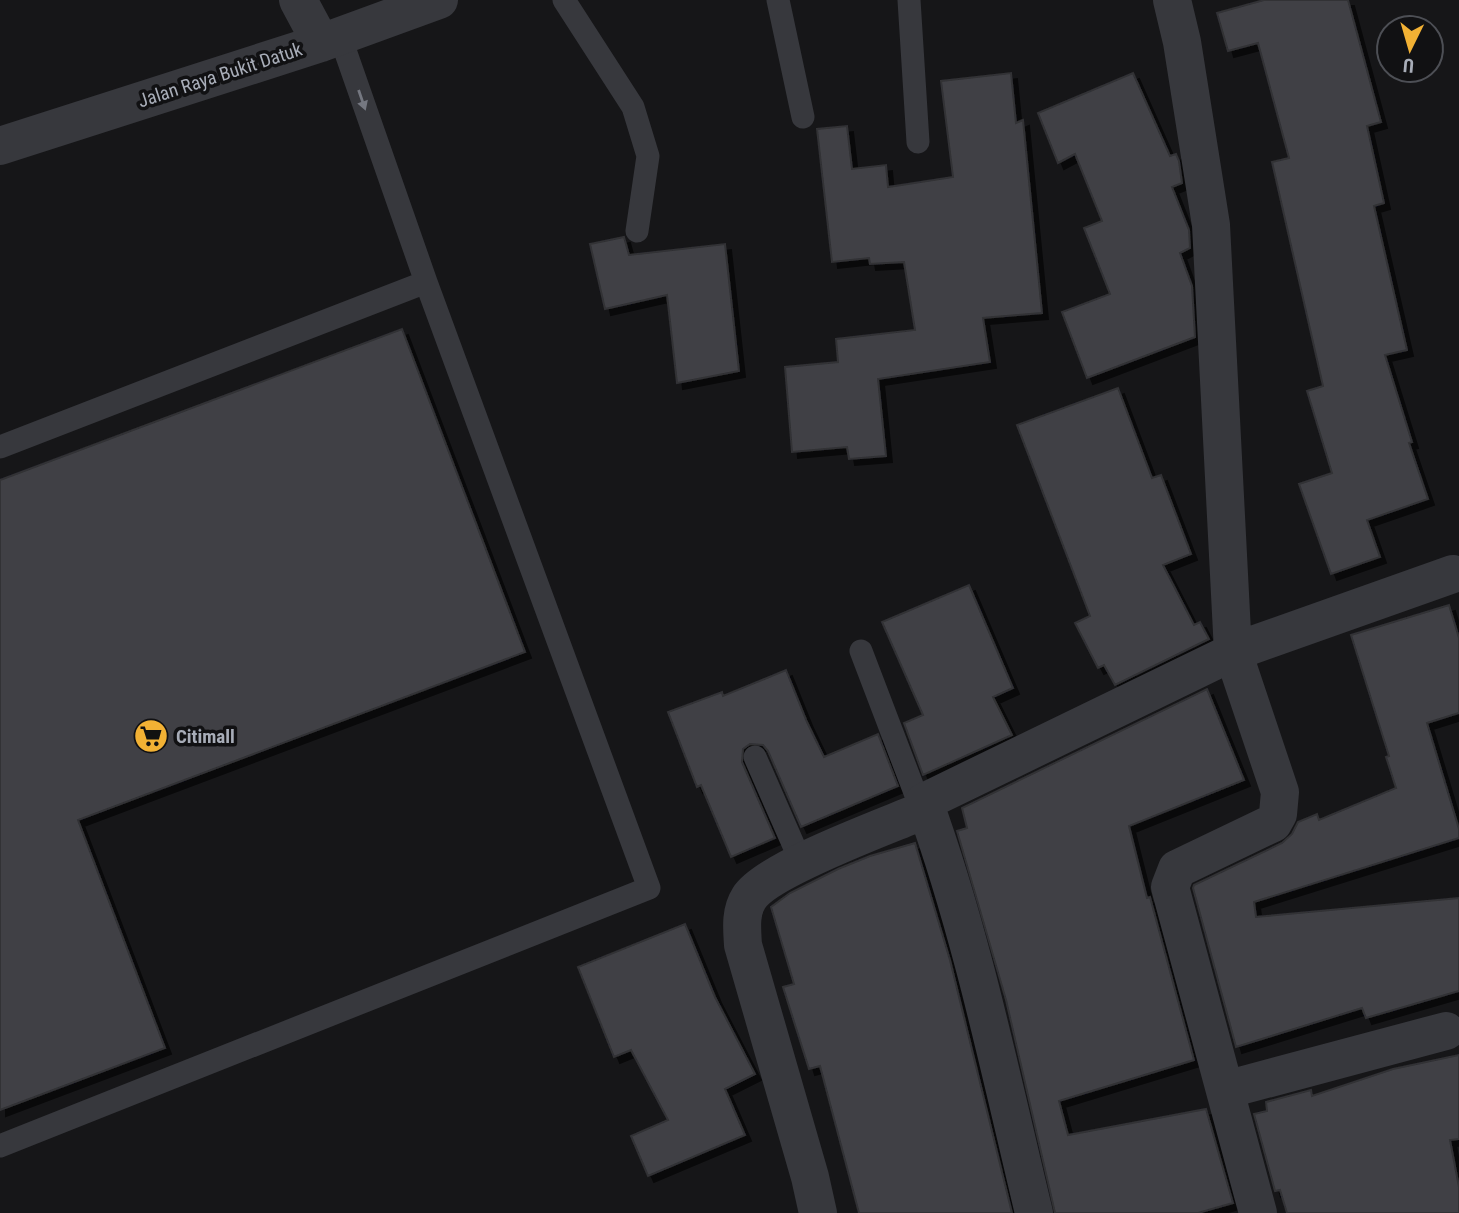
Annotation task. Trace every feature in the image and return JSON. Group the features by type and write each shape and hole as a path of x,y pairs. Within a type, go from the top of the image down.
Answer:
{"street":[{"path":"298,0 330,39"},
{"name":"Jalan Raya Bukit Datuk","path":"0,146 330,39 439,0"},
{"path":"1172,0 1182,43 1211,225 1233,652 1280,792 1278,814 1273,823 1177,869 1170,887 1258,1213"},
{"path":"817,1213 810,1177 743,945 742,920 751,895 761,885 801,862 923,806 1233,652 1453,574"},
{"path":"923,806 940,846 981,996 1034,1213"},
{"path":"1225,1090 1446,1031"}],"lane":[{"path":"564,0 633,107 648,156 637,231"},
{"path":"778,0 803,117"},
{"path":"909,0 918,142"},
{"path":"0,1146 649,888 426,282 330,39"},
{"path":"0,447 426,282"},
{"path":"861,651 923,806"},
{"path":"755,757 801,862"}],"building":[{"path":"1264,0 1348,0 1381,122 1367,126 1384,203 1374,206 1407,350 1385,355 1412,442 1409,443 1428,499 1367,520 1380,557 1331,574 1299,484 1332,473 1307,391 1323,386 1272,162 1289,158 1258,43 1228,51 1217,13"},
{"path":"1011,73 1016,123 1023,120 1042,313 983,318 990,362 878,379 886,456 849,459 847,447 792,452 785,367 838,362 836,339 915,330 904,262 870,264 869,258 832,262 817,129 847,126 852,169 886,165 888,187 953,177 941,81"},
{"path":"1133,73 1170,156 1176,154 1179,161 1182,183 1172,187 1189,230 1190,248 1180,253 1192,286 1195,337 1087,378 1062,312 1110,294 1084,228 1102,221 1075,154 1058,163 1038,113"},
{"path":"624,237 629,255 725,244 739,371 677,383 667,295 605,309 590,244"},
{"name":"Citimall","path":"402,329 525,652 78,820 165,1048 0,1110 0,480"},
{"path":"1118,388 1152,478 1161,475 1191,554 1163,565 1194,625 1200,622 1209,639 1115,685 1104,665 1098,668 1075,623 1090,616 1017,425"},
{"path":"969,585 1013,688 993,697 1012,735 923,775 904,723 923,715 882,622"},
{"path":"1449,605 1459,638 1459,713 1427,723 1459,829 1459,838 1254,902 1256,917 1459,898 1459,991 1366,1018 1362,1008 1236,1047 1194,885 1282,843 1292,834 1298,822 1317,814 1319,820 1396,788 1386,757 1389,756 1351,635"},
{"path":"786,670 824,757 878,734 898,786 801,827 768,751 763,745 750,744 743,749 742,762 775,838 731,857 701,785 697,787 668,712 722,692 723,696"},
{"path":"1207,689 1244,780 1129,826 1194,1060 1059,1101 1068,1135 1206,1109 1233,1203 1198,1213 1055,1213 1006,1000 957,831 967,828 962,808"},
{"path":"915,843 950,960 1012,1213 859,1213 820,1066 809,1069 783,987 794,984 771,907 790,893 838,869"},
{"path":"685,924 715,997 755,1074 725,1089 745,1135 648,1176 631,1136 668,1120 631,1050 614,1057 578,967"},
{"path":"1459,1055 1459,1139 1450,1140 1459,1187 1459,1213 1287,1213 1280,1190 1275,1191 1254,1114 1267,1111 1266,1102 1311,1090 1312,1096 1393,1069"}],"place":[{"name":"Citimall","path":"151,736"}]}
